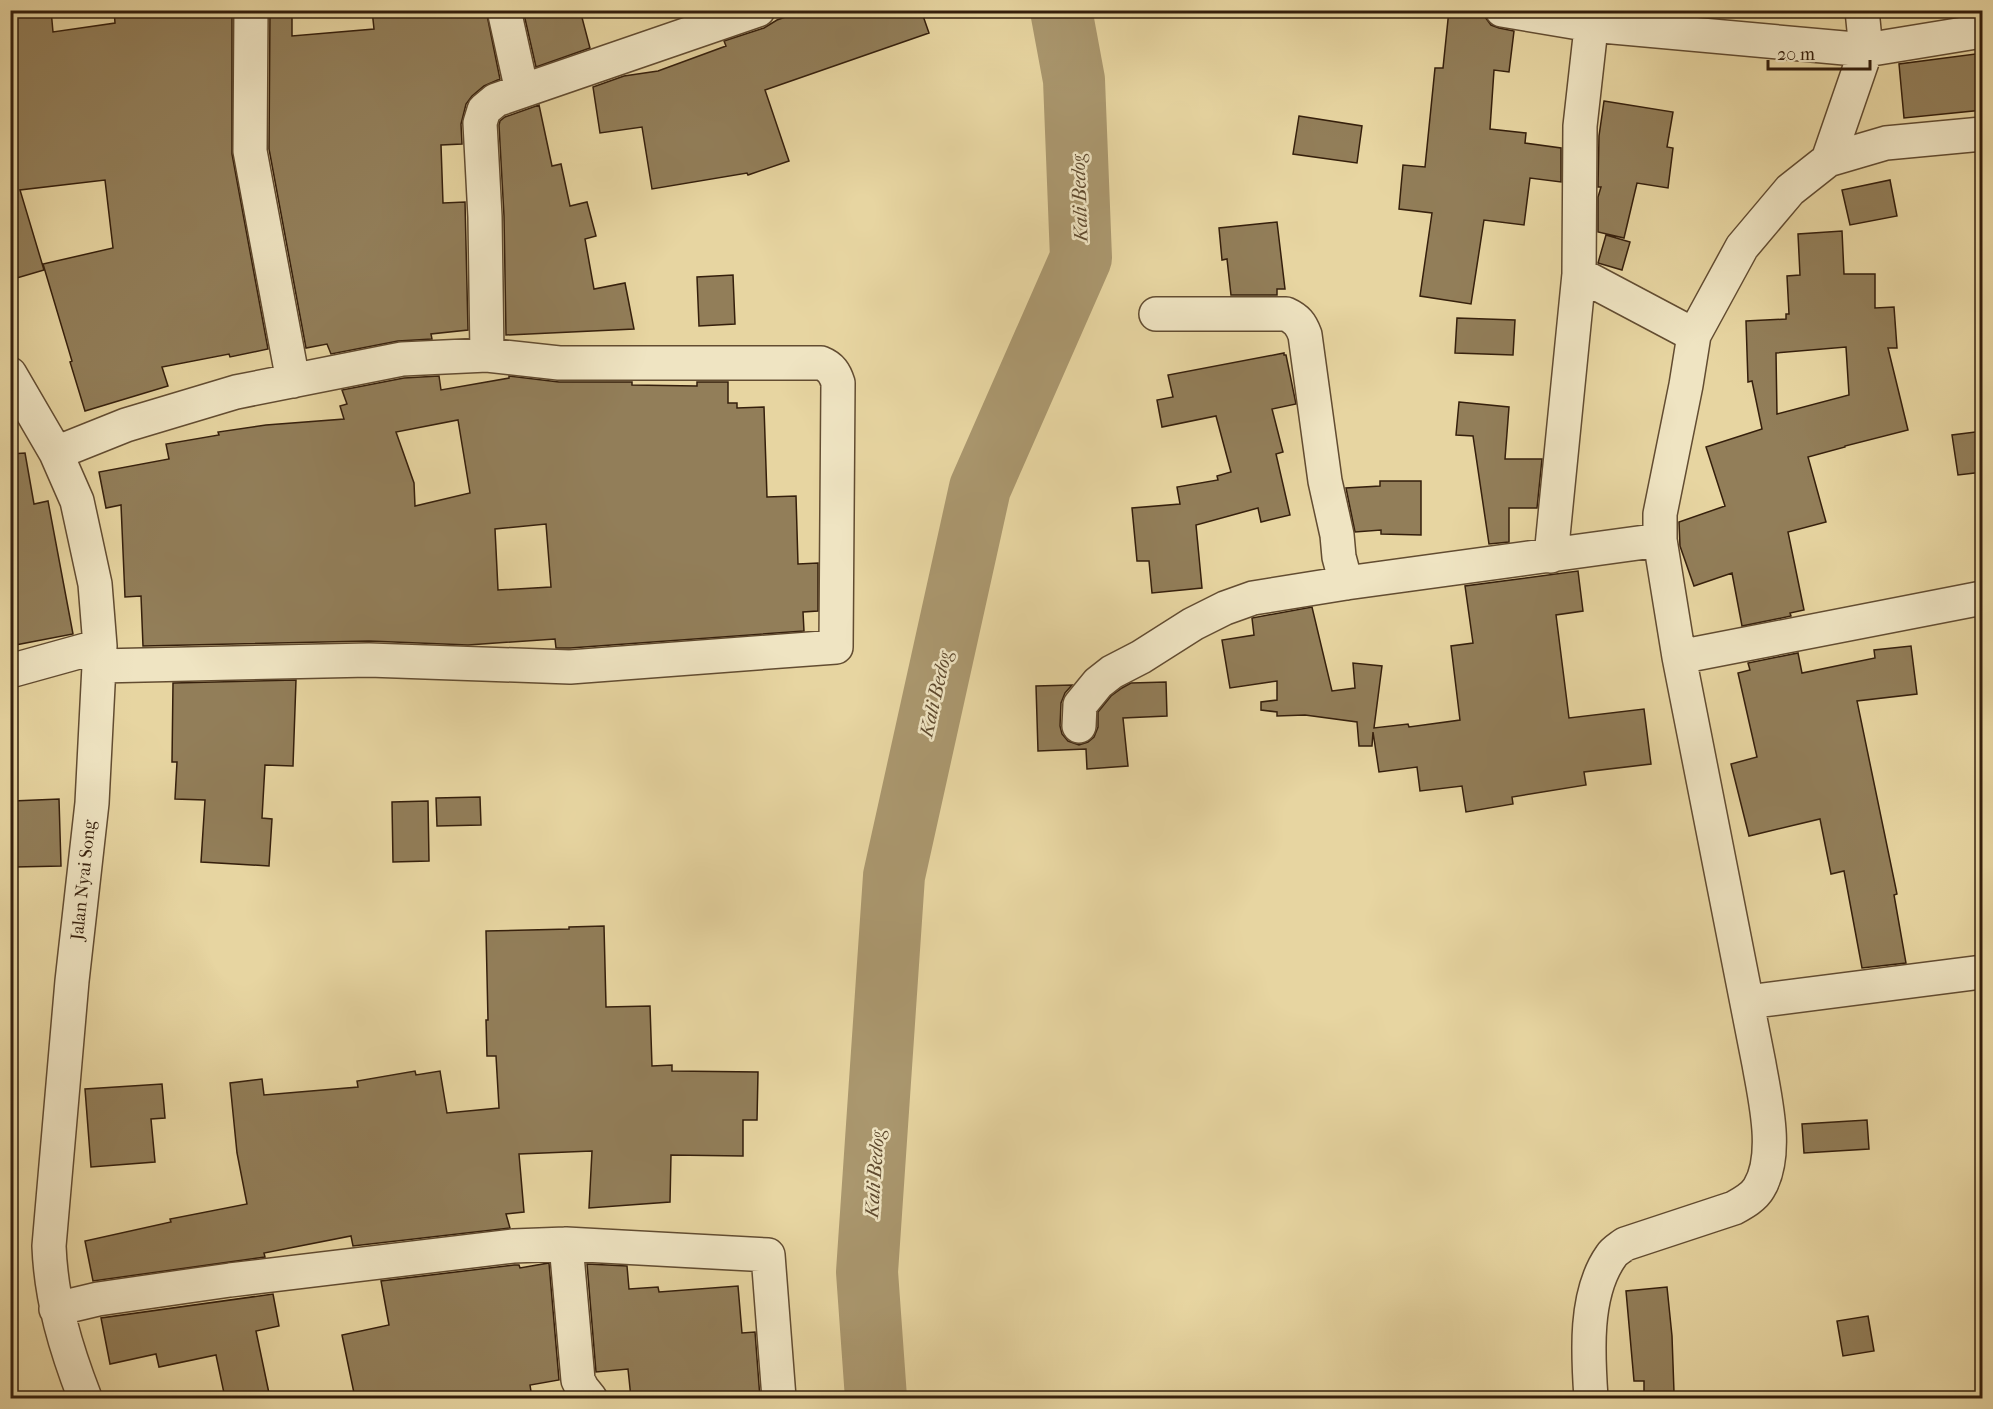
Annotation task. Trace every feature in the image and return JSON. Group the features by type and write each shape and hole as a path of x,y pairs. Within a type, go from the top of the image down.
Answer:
{"street":[{"path":"251,10 250,151 293,381"},
{"path":"504,10 522,91"},
{"path":"487,355 485,217 480,123 484,110 496,100 758,10"},
{"path":"1502,10 1592,18 1866,50 1983,31"},
{"path":"1828,160 1866,50 1862,10"},
{"path":"1551,556 1579,274 1580,126 1592,18"},
{"path":"1591,1398 1589,1362 1592,1305 1600,1277 1611,1254 1625,1244 1734,1208 1749,1199 1759,1188 1763,1179 1769,1140 1768,1112 1679,657 1660,540 1660,514 1694,335 1742,247 1790,190 1828,160 1886,143 1983,134"},
{"path":"1579,274 1694,335"},
{"path":"1156,314 1286,314 1296,319 1301,325 1305,335 1325,481 1346,583"},
{"path":"10,671 99,656 369,660 570,667 836,646 838,383 833,371 821,363 559,363 487,355 402,359 236,392 126,425 56,453"},
{"name":"Jalan Nyai Song","path":"10,374 56,453 77,501 95,584 99,656 92,802 72,981 52,1208 50,1271 56,1309 71,1361 85,1398"},
{"path":"1078,726 1080,705 1098,683 1112,672 1141,657 1193,624 1225,608 1253,598 1660,540"},
{"path":"1679,657 1983,598"},
{"path":"1747,1002 1983,972"},
{"path":"566,1244 578,1380 590,1398"},
{"path":"56,1309 98,1299 230,1280 513,1246 566,1244 768,1255 779,1398"}],"building":[{"path":"10,10 51,10 53,32 115,23 114,10 232,10 232,154 268,349 162,367 168,386 85,411 43,264 113,248 105,180 20,190 44,270 10,280"},
{"path":"270,10 292,10 292,36 374,29 372,10 486,10 500,79 484,86 466,104 461,124 462,144 441,145 443,203 465,202 468,330 431,334 432,339 398,341 331,354 327,344 306,348 269,149"},
{"path":"523,10 580,10 590,48 536,67"},
{"path":"805,10 921,10 929,33 765,90 789,161 748,175 747,173 652,189 642,127 600,133 593,87 624,76 658,71 726,46 724,41 764,28 777,20"},
{"path":"1449,10 1484,10 1485,17 1491,25 1514,31 1509,72 1494,70 1490,129 1526,133 1525,143 1561,148 1561,182 1530,178 1524,225 1484,220 1471,304 1420,296 1432,213 1399,209 1403,165 1425,167 1435,68 1443,68"},
{"path":"1983,53 1983,110 1904,118 1899,64"},
{"path":"1604,101 1673,112 1667,147 1673,148 1668,188 1637,183 1624,238 1598,232 1598,197 1601,187 1598,187 1599,136"},
{"path":"539,105 552,166 561,164 570,206 587,202 596,236 585,239 594,289 625,283 634,329 506,335 504,216 499,125 505,117"},
{"path":"1299,116 1362,126 1357,163 1293,154"},
{"path":"1890,180 1897,216 1850,225 1842,190"},
{"path":"1277,222 1285,289 1277,289 1277,295 1231,295 1227,259 1222,260 1219,228"},
{"path":"1842,231 1844,274 1875,274 1875,308 1894,307 1897,348 1888,348 1908,430 1808,457 1826,522 1788,532 1804,610 1790,613 1791,616 1742,626 1732,573 1694,586 1680,546 1679,522 1725,506 1706,447 1762,429 1752,381 1748,382 1746,321 1786,319 1786,314 1789,314 1787,276 1800,275 1798,234","holes":["1846,347 1849,395 1777,414 1776,353"]},
{"path":"1606,235 1630,242 1622,270 1598,263"},
{"path":"733,275 735,324 699,326 697,277"},
{"path":"1457,318 1515,320 1513,355 1455,353"},
{"path":"1284,353 1296,404 1272,409 1283,452 1276,454 1290,515 1261,522 1258,508 1196,525 1202,588 1152,593 1149,561 1137,561 1132,508 1180,504 1177,487 1218,480 1217,476 1231,472 1216,416 1162,427 1157,400 1173,397 1168,375"},
{"path":"439,376 441,390 509,378 509,376 559,382 632,382 632,385 697,386 697,382 728,382 728,403 737,403 737,408 764,407 767,497 796,496 798,564 818,563 818,611 803,612 804,631 570,648 556,648 555,639 468,645 369,641 143,646 141,596 125,597 121,505 106,508 99,472 169,459 166,444 219,435 218,432 266,425 344,419 340,406 347,404 342,390 404,378","holes":["458,420 470,493 415,506 414,483 396,432","546,524 551,587 498,590 495,529"]},
{"path":"1459,402 1509,407 1505,459 1542,459 1537,508 1509,508 1509,542 1489,544 1473,436 1456,435"},
{"path":"1983,431 1983,472 1958,475 1952,435"},
{"path":"25,453 34,504 48,501 73,634 10,646 10,454"},
{"path":"1380,481 1421,481 1421,535 1381,534 1381,530 1355,532 1346,488 1380,486"},
{"path":"1578,571 1583,611 1556,615 1569,718 1644,709 1651,764 1584,772 1586,785 1512,797 1513,804 1466,812 1462,786 1420,791 1417,767 1379,772 1373,732 1372,746 1359,746 1357,722 1305,715 1277,716 1277,712 1261,710 1261,702 1277,700 1277,681 1230,688 1222,640 1254,635 1252,618 1312,607 1332,691 1355,688 1353,663 1382,666 1374,728 1408,724 1409,727 1460,720 1451,646 1473,643 1465,586"},
{"path":"1911,646 1917,694 1857,701 1897,894 1894,895 1906,963 1862,968 1844,871 1831,874 1820,819 1749,836 1731,764 1757,757 1738,673 1750,670 1748,663 1798,653 1802,673 1875,658 1874,650"},
{"path":"296,680 293,766 265,765 262,818 272,819 269,866 201,862 205,800 175,799 177,762 172,762 173,683"},
{"path":"1166,682 1167,716 1123,718 1128,766 1087,769 1086,749 1038,751 1036,686 1072,685 1065,693 1061,703 1060,726 1062,734 1068,741 1079,745 1094,737 1098,727 1098,712 1111,696 1122,688 1131,683"},
{"path":"480,797 481,825 437,826 436,798"},
{"path":"59,799 61,866 15,867 13,801"},
{"path":"428,801 429,861 393,862 392,802"},
{"path":"604,926 606,1007 650,1006 652,1066 672,1065 672,1071 758,1072 757,1120 743,1120 743,1156 671,1155 670,1202 589,1208 592,1151 519,1154 524,1212 506,1214 510,1228 353,1246 351,1236 264,1253 265,1257 93,1281 85,1241 171,1222 170,1219 247,1204 237,1153 230,1083 262,1079 264,1095 358,1087 357,1081 415,1071 416,1075 440,1071 447,1113 499,1108 496,1056 487,1056 486,931"},
{"path":"162,1084 165,1118 151,1119 155,1162 91,1167 85,1089"},
{"path":"1867,1120 1869,1149 1804,1153 1802,1124"},
{"path":"549,1263 559,1380 530,1385 532,1398 406,1398 405,1392 374,1398 355,1398 342,1335 389,1325 381,1281 514,1265 519,1265 520,1268"},
{"path":"587,1264 627,1266 629,1289 658,1287 659,1292 738,1286 742,1333 755,1332 760,1398 631,1398 628,1369 596,1372"},
{"path":"1667,1287 1674,1392 1644,1392 1644,1381 1634,1381 1626,1291"},
{"path":"273,1294 279,1326 256,1331 270,1398 225,1398 216,1355 159,1367 156,1354 110,1364 101,1318"},
{"path":"1868,1316 1874,1351 1843,1356 1837,1321"}],"waterway":[{"name":"Kali Bedog","path":"876,1398 867,1272 894,876 980,488 1081,258 1074,80 1061,10"}]}
